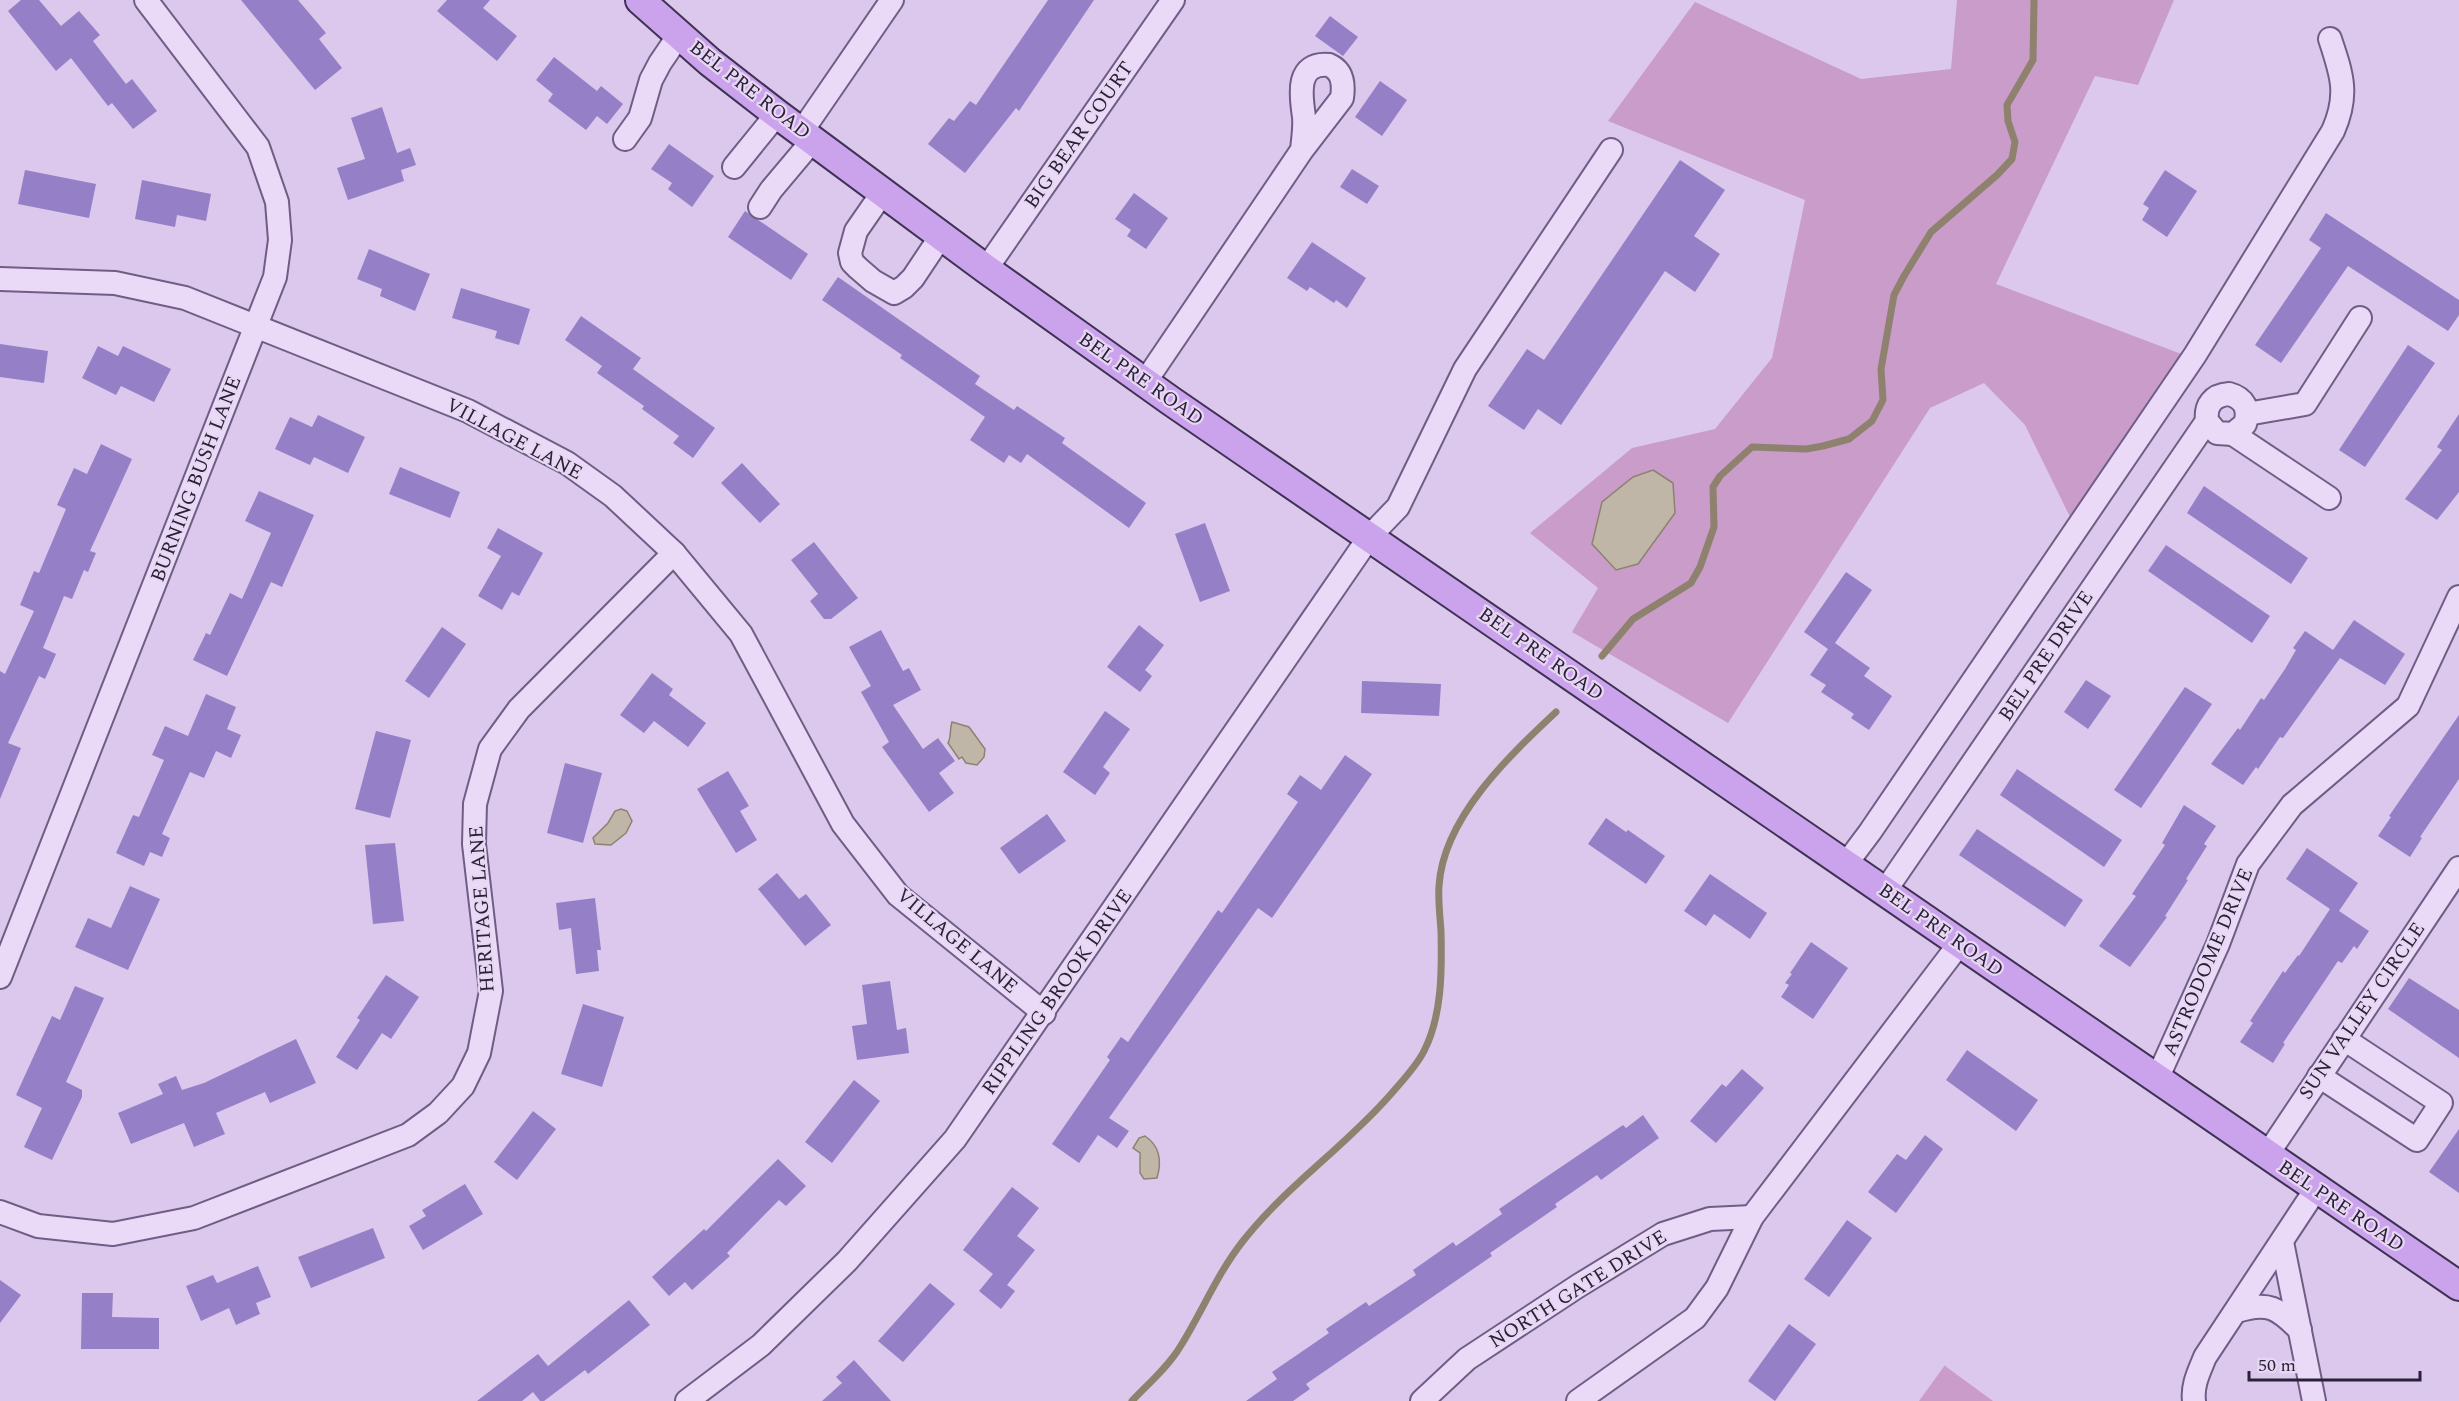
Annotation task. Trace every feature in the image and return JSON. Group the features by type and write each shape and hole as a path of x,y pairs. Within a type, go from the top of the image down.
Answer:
{"main road":[{"name":"BEL PRE ROAD","path":"653,4 680,35 710,62 777,114 986,269 1145,382 2459,1286"}],"street":[{"name":"BURNING BUSH LANE","path":"0,976 275,277 280,240 277,202 258,147 146,0"},
{"path":"760,207 892,0"},
{"name":"BIG BEAR COURT","path":"986,269 1173,0"},
{"path":"625,139 640,118 651,80 680,35"},
{"path":"1846,864 2195,355 2333,131 2342,111 2344,78 2330,39"},
{"path":"734,167 777,114"},
{"path":"1145,382 1302,150"},
{"name":"RIPPLING BROOK DRIVE","path":"687,1401 761,1345 847,1261 955,1139 1371,536 1398,507 1465,369 1611,150"},
{"path":"883,192 856,231 850,253 852,262 873,281 894,293 904,287 941,236"},
{"name":"VILLAGE LANE","path":"0,279 115,283 185,298 468,411 567,463 613,496 675,553 741,634 843,824 898,895 1044,1013"},
{"path":"2233,434 2245,424 2247,414 2305,404 2360,318"},
{"name":"BEL PRE DRIVE","path":"1885,891 2207,421 2208,404 2221,394 2236,396 2243,401 2247,414"},
{"path":"2207,421 2217,433 2233,434 2329,498"},
{"name":"HERITAGE LANE","path":"0,1212 38,1226 113,1234 194,1218 408,1135 438,1113 463,1086 479,1053 490,991 474,844 475,804 490,749 519,709 675,553"},
{"name":"ASTRODOME DRIVE","path":"2157,1079 2218,944 2248,864 2292,805 2408,706 2459,597"},
{"name":"SUN VALLEY CIRCLE","path":"2267,1155 2459,868"},
{"path":"1578,1401 1695,1318 1717,1288 1752,1217 1960,943"},
{"path":"2319,1076 2417,1140 2441,1103 2344,1039"},
{"path":"2194,1401 2193,1392 2197,1376 2205,1357 2316,1189"},
{"name":"NORTH GATE DRIVE","path":"1422,1401 1467,1359 1578,1286 1663,1234 1710,1219 1752,1217"},
{"path":"2282,1242 2314,1401"},
{"path":"2237,1311 2255,1305 2269,1306 2282,1312 2300,1330"}],"shaded area":[{"path":"1957,0 2174,0 2138,85 2095,76 1996,284 2184,355 2073,523 2025,425 1984,383 1930,408 1728,723 1572,632 1598,588 1530,533 1632,448 1715,429 1772,358 1805,200 1608,121 1695,2 1861,79 1951,69"},
{"path":"1653,470 1673,483 1675,513 1638,564 1616,570 1592,544 1602,502 1633,477"},
{"path":"952,722 969,727 985,749 984,757 977,765 966,763 962,757 959,759 948,743"},
{"path":"621,809 627,811 632,821 626,833 611,845 595,844 593,838 608,823 615,811"},
{"path":"1145,1136 1157,1149 1159,1166 1157,1178 1144,1179 1140,1173 1140,1153 1133,1148 1139,1138"},
{"path":"1945,1366 1993,1401 1919,1401"}],"building":[{"path":"21,0 39,0 61,26 79,11 100,35 93,41 126,84 132,79 157,111 133,129 112,103 108,106 71,58 56,71 8,11"},
{"path":"241,0 298,0 326,33 319,39 342,68 315,90"},
{"path":"447,0 490,0 483,8 517,36 497,61 437,11"},
{"path":"1048,0 1094,0 1019,111 1016,108 965,173 928,144 949,118 954,121 970,101 976,105"},
{"path":"1330,16 1358,37 1343,56 1315,36"},
{"path":"554,57 597,91 601,86 623,104 607,124 597,116 586,130 548,101 553,94 536,80"},
{"path":"1380,81 1407,100 1382,136 1355,117"},
{"path":"382,107 397,153 410,148 416,165 401,170 404,181 348,200 337,168 365,159 351,118"},
{"path":"669,144 714,176 692,207 668,189 672,183 651,169"},
{"path":"1680,160 1725,190 1694,236 1720,254 1695,292 1665,271 1561,425 1538,409 1524,430 1488,406 1527,349 1544,360"},
{"path":"1352,169 1379,186 1367,204 1340,187"},
{"path":"25,170 96,184 89,218 18,204"},
{"path":"2165,170 2197,191 2167,237 2142,220 2149,208 2143,204"},
{"path":"142,180 211,194 206,221 177,215 175,227 135,219"},
{"path":"1134,193 1168,218 1146,249 1127,236 1131,230 1115,219"},
{"path":"745,211 808,254 791,280 728,237"},
{"path":"2326,213 2459,300 2459,315 2448,331 2348,266 2281,363 2255,345 2321,248 2309,240"},
{"path":"1312,242 1366,278 1347,308 1336,300 1334,303 1310,287 1307,291 1287,278"},
{"path":"369,249 430,274 415,311 380,296 382,289 357,279"},
{"path":"838,277 980,376 975,384 1014,410 1017,406 1065,438 1062,443 1146,503 1129,528 1027,454 1021,463 1009,455 1004,463 970,440 985,417 900,358 902,355 822,300"},
{"path":"461,288 530,309 519,345 495,338 497,331 452,318"},
{"path":"581,316 641,358 633,369 715,428 693,458 673,443 679,436 642,409 644,406 597,373 602,366 565,340"},
{"path":"0,344 48,351 44,383 0,377"},
{"path":"2408,345 2435,363 2365,467 2339,450"},
{"path":"98,346 118,356 123,346 171,369 154,402 121,386 116,395 82,378"},
{"path":"2459,414 2459,492 2437,520 2405,499 2442,450 2437,447"},
{"path":"318,415 365,437 348,473 314,457 310,465 275,449 290,417 312,427"},
{"path":"101,444 132,459 90,551 96,553 88,572 84,570 72,599 64,596 43,648 56,654 45,679 39,676 8,743 21,748 0,799 0,671 5,674 34,611 20,605 34,571 39,573 66,509 57,505 74,468 87,474"},
{"path":"742,463 780,504 760,523 721,483"},
{"path":"400,467 460,492 450,518 389,494"},
{"path":"2204,486 2308,558 2291,584 2187,513"},
{"path":"259,491 314,515 282,587 271,582 227,676 193,660 206,633 210,635 230,593 242,599 271,533 245,521"},
{"path":"1205,523 1230,591 1200,602 1175,534"},
{"path":"498,528 543,553 519,596 512,592 502,610 478,596 501,556 487,548"},
{"path":"814,542 858,598 831,619 824,619 810,601 818,594 791,560"},
{"path":"2166,545 2270,616 2252,643 2148,571"},
{"path":"1846,572 1872,590 1835,643 1870,668 1864,676 1892,696 1869,730 1851,718 1854,714 1821,692 1826,685 1810,675 1828,649 1804,632"},
{"path":"2354,620 2405,654 2385,685 2340,658 2283,738 2280,737 2258,769 2256,767 2243,785 2211,764 2238,728 2240,730 2261,698 2264,700 2285,669 2296,650 2293,648 2305,631 2333,650"},
{"path":"1139,625 1164,645 1145,670 1152,676 1140,692 1107,667"},
{"path":"442,627 466,644 429,698 405,681"},
{"path":"881,630 903,671 909,668 921,690 893,705 923,749 938,738 955,761 939,773 954,793 929,812 882,747 889,742 861,692 871,686 849,647"},
{"path":"652,673 673,689 669,695 706,723 688,747 654,721 644,733 620,715"},
{"path":"2086,680 2111,696 2088,729 2064,712"},
{"path":"1362,681 1441,684 1439,716 1361,713"},
{"path":"2185,687 2212,704 2141,808 2114,790"},
{"path":"206,694 236,707 227,729 241,735 231,758 216,751 204,778 190,772 162,834 170,838 162,857 150,852 144,866 116,853 133,815 139,817 164,760 152,755 165,726 188,736"},
{"path":"1105,711 1130,729 1103,767 1110,773 1095,795 1063,772"},
{"path":"2459,715 2459,779 2420,837 2422,838 2410,857 2378,836 2391,817 2389,816"},
{"path":"376,731 411,740 390,818 355,809"},
{"path":"1345,755 1372,774 1272,918 1258,908 1109,1118 1129,1131 1117,1148 1098,1135 1079,1163 1052,1144 1110,1060 1107,1057 1121,1037 1128,1042 1218,910 1222,913 1298,802 1287,794 1300,775 1321,790"},
{"path":"565,763 602,773 583,843 547,833"},
{"path":"2017,769 2122,840 2104,867 2000,795"},
{"path":"728,771 749,806 740,811 757,840 736,853 697,789"},
{"path":"2184,805 2216,826 2204,844 2207,846 2186,879 2188,880 2165,916 2167,917 2130,967 2099,946 2136,896 2132,894 2165,845 2162,843"},
{"path":"1047,814 1066,841 1019,874 1000,848"},
{"path":"1606,818 1626,832 1628,830 1665,856 1646,884 1588,844"},
{"path":"1977,829 2083,900 2065,927 1959,855"},
{"path":"395,843 404,921 373,924 365,845"},
{"path":"2307,848 2358,883 2339,911 2369,931 2357,949 2354,946 2342,963 2338,961 2283,1043 2285,1044 2273,1063 2240,1042 2253,1023 2250,1021 2283,971 2285,973 2299,956 2330,909 2286,879"},
{"path":"777,873 799,899 806,894 831,925 805,946 758,889"},
{"path":"1710,874 1767,913 1750,939 1714,914 1706,926 1684,911"},
{"path":"130,886 160,899 128,970 75,947 88,918 111,928"},
{"path":"595,898 601,950 597,950 599,971 576,974 571,928 559,930 556,903"},
{"path":"1811,942 1848,968 1813,1019 1781,997 1789,985 1785,983 1792,974 1790,973"},
{"path":"386,975 419,997 391,1039 382,1033 357,1070 336,1057 360,1020 357,1018"},
{"path":"2409,978 2459,1010 2459,1058 2388,1009"},
{"path":"890,981 897,1030 906,1028 909,1053 857,1060 852,1026 867,1024 862,985"},
{"path":"75,986 104,998 66,1082 82,1090 82,1097 52,1160 24,1147 42,1108 16,1095 52,1016 60,1020"},
{"path":"583,1004 624,1017 602,1087 561,1074"},
{"path":"296,1039 316,1083 270,1103 265,1092 216,1113 225,1134 194,1147 184,1123 131,1144 118,1113 163,1094 158,1084 176,1076 182,1090 204,1083"},
{"path":"1967,1050 2038,1100 2016,1131 1946,1080"},
{"path":"1742,1069 1764,1088 1716,1143 1690,1121 1722,1084 1726,1087"},
{"path":"854,1080 880,1101 832,1163 805,1142"},
{"path":"533,1111 556,1129 517,1180 494,1162"},
{"path":"1643,1115 1659,1138 1601,1180 1597,1175 1555,1204 1557,1207 1490,1253 1492,1256 1306,1384 1310,1389 1293,1401 1246,1401 1277,1379 1272,1372 1329,1333 1326,1329 1366,1302 1369,1306 1416,1275 1413,1270 1453,1242 1456,1246 1502,1214 1499,1209 1623,1125 1626,1128"},
{"path":"2459,1129 2459,1193 2429,1172"},
{"path":"1925,1135 1943,1149 1896,1213 1868,1192 1897,1154 1906,1160"},
{"path":"778,1159 806,1186 786,1206 779,1200 727,1253 730,1256 692,1290 685,1282 669,1296 652,1277 704,1229 706,1231"},
{"path":"465,1184 483,1214 423,1250 409,1226 426,1216 422,1210"},
{"path":"1012,1187 1039,1208 1017,1236 1035,1250 1007,1285 1015,1291 1001,1309 979,1291 993,1274 963,1250"},
{"path":"1847,1220 1872,1238 1829,1297 1804,1279"},
{"path":"373,1228 385,1258 311,1288 298,1257"},
{"path":"258,1266 271,1297 256,1303 260,1314 236,1325 229,1308 201,1321 186,1286 213,1275 217,1283"},
{"path":"0,1280 21,1295 0,1323"},
{"path":"930,1283 955,1304 903,1362 878,1341"},
{"path":"82,1293 113,1293 112,1317 159,1318 159,1349 81,1349"},
{"path":"629,1300 650,1325 588,1374 585,1370 544,1401 540,1401 533,1392 522,1401 477,1401 538,1354 548,1366"},
{"path":"1789,1324 1816,1344 1775,1401 1748,1381"},
{"path":"854,1360 891,1401 822,1401 842,1383 836,1377"}],"waterway":[{"path":"1602,656 1633,619 1691,583 1700,567 1714,527 1713,487 1720,476 1752,447 1806,449 1823,446 1849,439 1872,421 1883,400 1881,369 1894,295 1904,276 1931,232 1997,175 2012,159 2015,142 2008,121 2007,105 2033,60 2034,0"},
{"path":"1132,1401 1175,1354 1225,1267 1243,1241 1278,1202 1355,1132 1409,1074 1421,1057 1430,1037 1438,1008 1441,962 1439,886 1443,861 1452,836 1465,813 1499,768 1556,712"}]}
